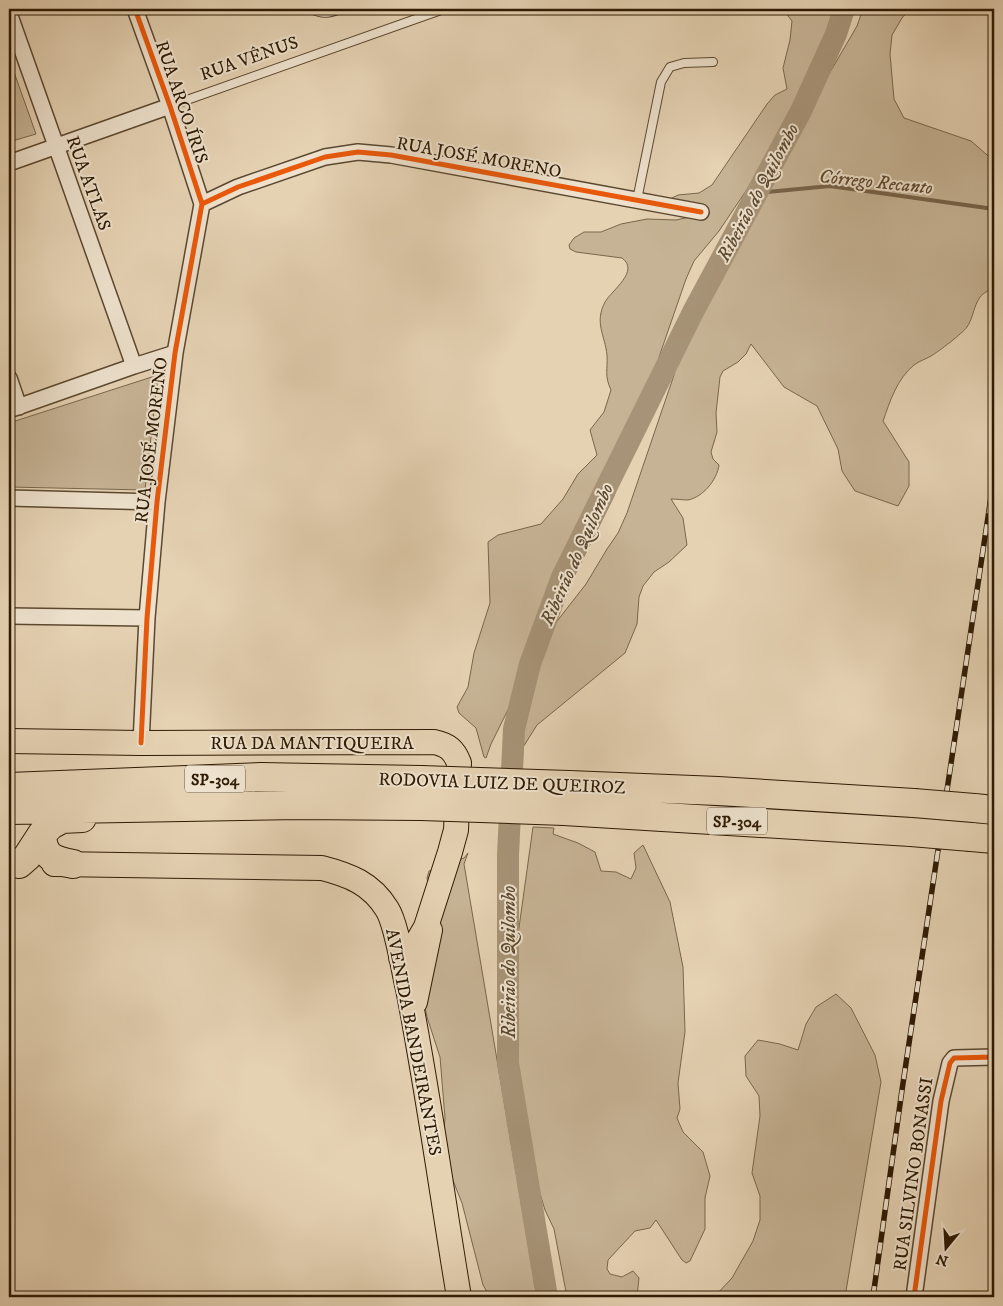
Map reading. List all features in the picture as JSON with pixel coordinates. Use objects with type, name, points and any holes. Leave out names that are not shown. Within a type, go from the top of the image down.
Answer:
[{"type":"highway","name":"RODOVIA LUIZ DE QUEIROZ","points":[[9,787],[260,778],[421,793],[564,811],[982,838]]},
{"type":"highway","name":"RODOVIA LUIZ DE QUEIROZ","points":[[9,810],[279,806],[421,793],[569,785],[718,791],[984,809]]},
{"type":"highway","points":[[14,864],[34,849],[42,834],[51,825],[62,819],[195,814],[279,806]]},
{"type":"highway","points":[[42,834],[42,845],[46,852],[60,861],[73,864]]},
{"type":"main road","name":"RUA DA MANTIQUEIRA","points":[[9,741],[141,743],[434,742],[446,745],[455,753],[459,763],[456,830],[426,927],[412,950],[400,953]]},
{"type":"main road","name":"AVENIDA BANDEIRANTES","points":[[14,864],[322,868],[349,875],[362,882],[376,894],[388,910],[400,953],[412,1014],[458,1297]]},
{"type":"main road","points":[[391,920],[411,921],[424,908],[431,906],[434,916],[412,1014]]},
{"type":"street","name":"RUA ARCO ÍRIS","points":[[135,9],[170,106],[202,204]]},
{"type":"street","name":"RUA ATLAS","points":[[9,14],[134,366]]},
{"type":"street","name":"RUA VÊNUS","points":[[9,163],[170,106]]},
{"type":"street","name":"RUA JOSÉ MORENO","points":[[141,743],[146,618],[156,502],[175,353],[202,204],[238,187],[325,157],[358,152],[391,155],[701,212]]},
{"type":"street","points":[[9,378],[14,408],[175,353]]},
{"type":"street","points":[[9,498],[156,502]]},
{"type":"street","points":[[9,616],[146,618]]},
{"type":"street","name":"RUA SILVINO BONASSI","points":[[914,1297],[941,1101],[950,1063],[954,1058],[994,1057]]},
{"type":"lane","points":[[312,9],[318,12],[330,13],[340,9]]},
{"type":"lane","name":"RUA VÊNUS","points":[[170,106],[444,9]]},
{"type":"lane","points":[[636,200],[661,82],[670,67],[684,63],[713,62]]},
{"type":"shaded area","points":[[783,9],[836,9],[815,71],[804,88],[768,163],[754,179],[719,231],[694,261],[659,357],[655,376],[614,496],[491,744],[486,758],[484,757],[476,728],[459,713],[457,707],[468,687],[474,653],[490,603],[488,542],[498,535],[541,524],[563,499],[578,474],[597,455],[590,430],[604,412],[611,390],[607,376],[607,355],[600,316],[608,297],[623,280],[628,269],[627,263],[622,258],[576,252],[570,249],[569,245],[574,238],[584,232],[601,232],[621,224],[647,219],[676,220],[694,216],[670,199],[678,195],[699,193],[712,185],[767,104],[775,95],[787,89],[783,68],[790,40],[792,21]]},
{"type":"shaded area","points":[[863,9],[910,9],[892,35],[890,54],[894,99],[904,118],[971,141],[994,161],[994,289],[987,291],[979,299],[965,330],[939,351],[916,364],[908,371],[895,391],[883,421],[909,462],[909,486],[898,506],[855,491],[842,471],[838,449],[817,406],[784,387],[751,344],[746,354],[738,362],[723,371],[720,377],[716,413],[717,432],[711,452],[713,459],[719,465],[718,471],[704,492],[694,498],[688,500],[671,499],[683,518],[687,545],[669,562],[654,572],[643,586],[639,597],[637,624],[625,653],[537,725],[520,752],[515,755],[515,735],[519,711],[547,634],[586,584],[618,533],[627,513],[674,375],[682,335],[689,314],[857,26]]},
{"type":"shaded area","points":[[9,58],[36,134],[9,142]]},
{"type":"shaded area","points":[[158,375],[145,490],[9,487],[9,423]]},
{"type":"shaded area","points":[[533,827],[554,828],[553,834],[578,843],[595,852],[601,871],[616,872],[631,879],[636,868],[634,853],[643,845],[670,902],[683,967],[685,1032],[678,1083],[680,1109],[677,1118],[683,1132],[703,1152],[710,1176],[705,1198],[705,1229],[690,1261],[686,1263],[682,1260],[656,1220],[650,1228],[635,1231],[608,1260],[607,1269],[610,1274],[622,1277],[633,1271],[639,1278],[637,1297],[567,1297],[554,1229],[545,1210],[518,1113],[501,1024],[501,1000],[506,974],[517,942]]},
{"type":"shaded area","points":[[468,853],[464,864],[537,1297],[490,1297],[483,1285],[462,1203],[442,1153],[445,1118],[440,1057],[427,1017],[420,983],[433,911],[427,878],[429,871],[464,858]]},
{"type":"shaded area","points":[[836,994],[851,1008],[875,1055],[881,1082],[845,1297],[714,1297],[732,1278],[753,1241],[760,1220],[760,1196],[752,1173],[760,1116],[759,1096],[746,1076],[745,1056],[758,1040],[798,1050],[806,1024],[816,1007]]},
{"type":"waterway","name":"Ribeirão do Quilombo","points":[[547,1297],[508,1063],[508,855],[514,729],[530,664],[562,577],[693,312],[801,111],[836,34],[844,9]]},
{"type":"waterway","name":"Córrego Recanto","points":[[756,193],[830,186],[994,209]]},
{"type":"railway","points":[[873,1297],[902,1090],[994,477]]},
{"type":"cycle path","points":[[135,9],[170,106],[202,204],[175,353],[157,502],[147,618],[141,743]]},
{"type":"cycle path","points":[[202,204],[238,187],[325,157],[358,152],[391,155],[701,212]]},
{"type":"cycle path","points":[[914,1297],[941,1101],[950,1063],[954,1058],[994,1057]]}]
